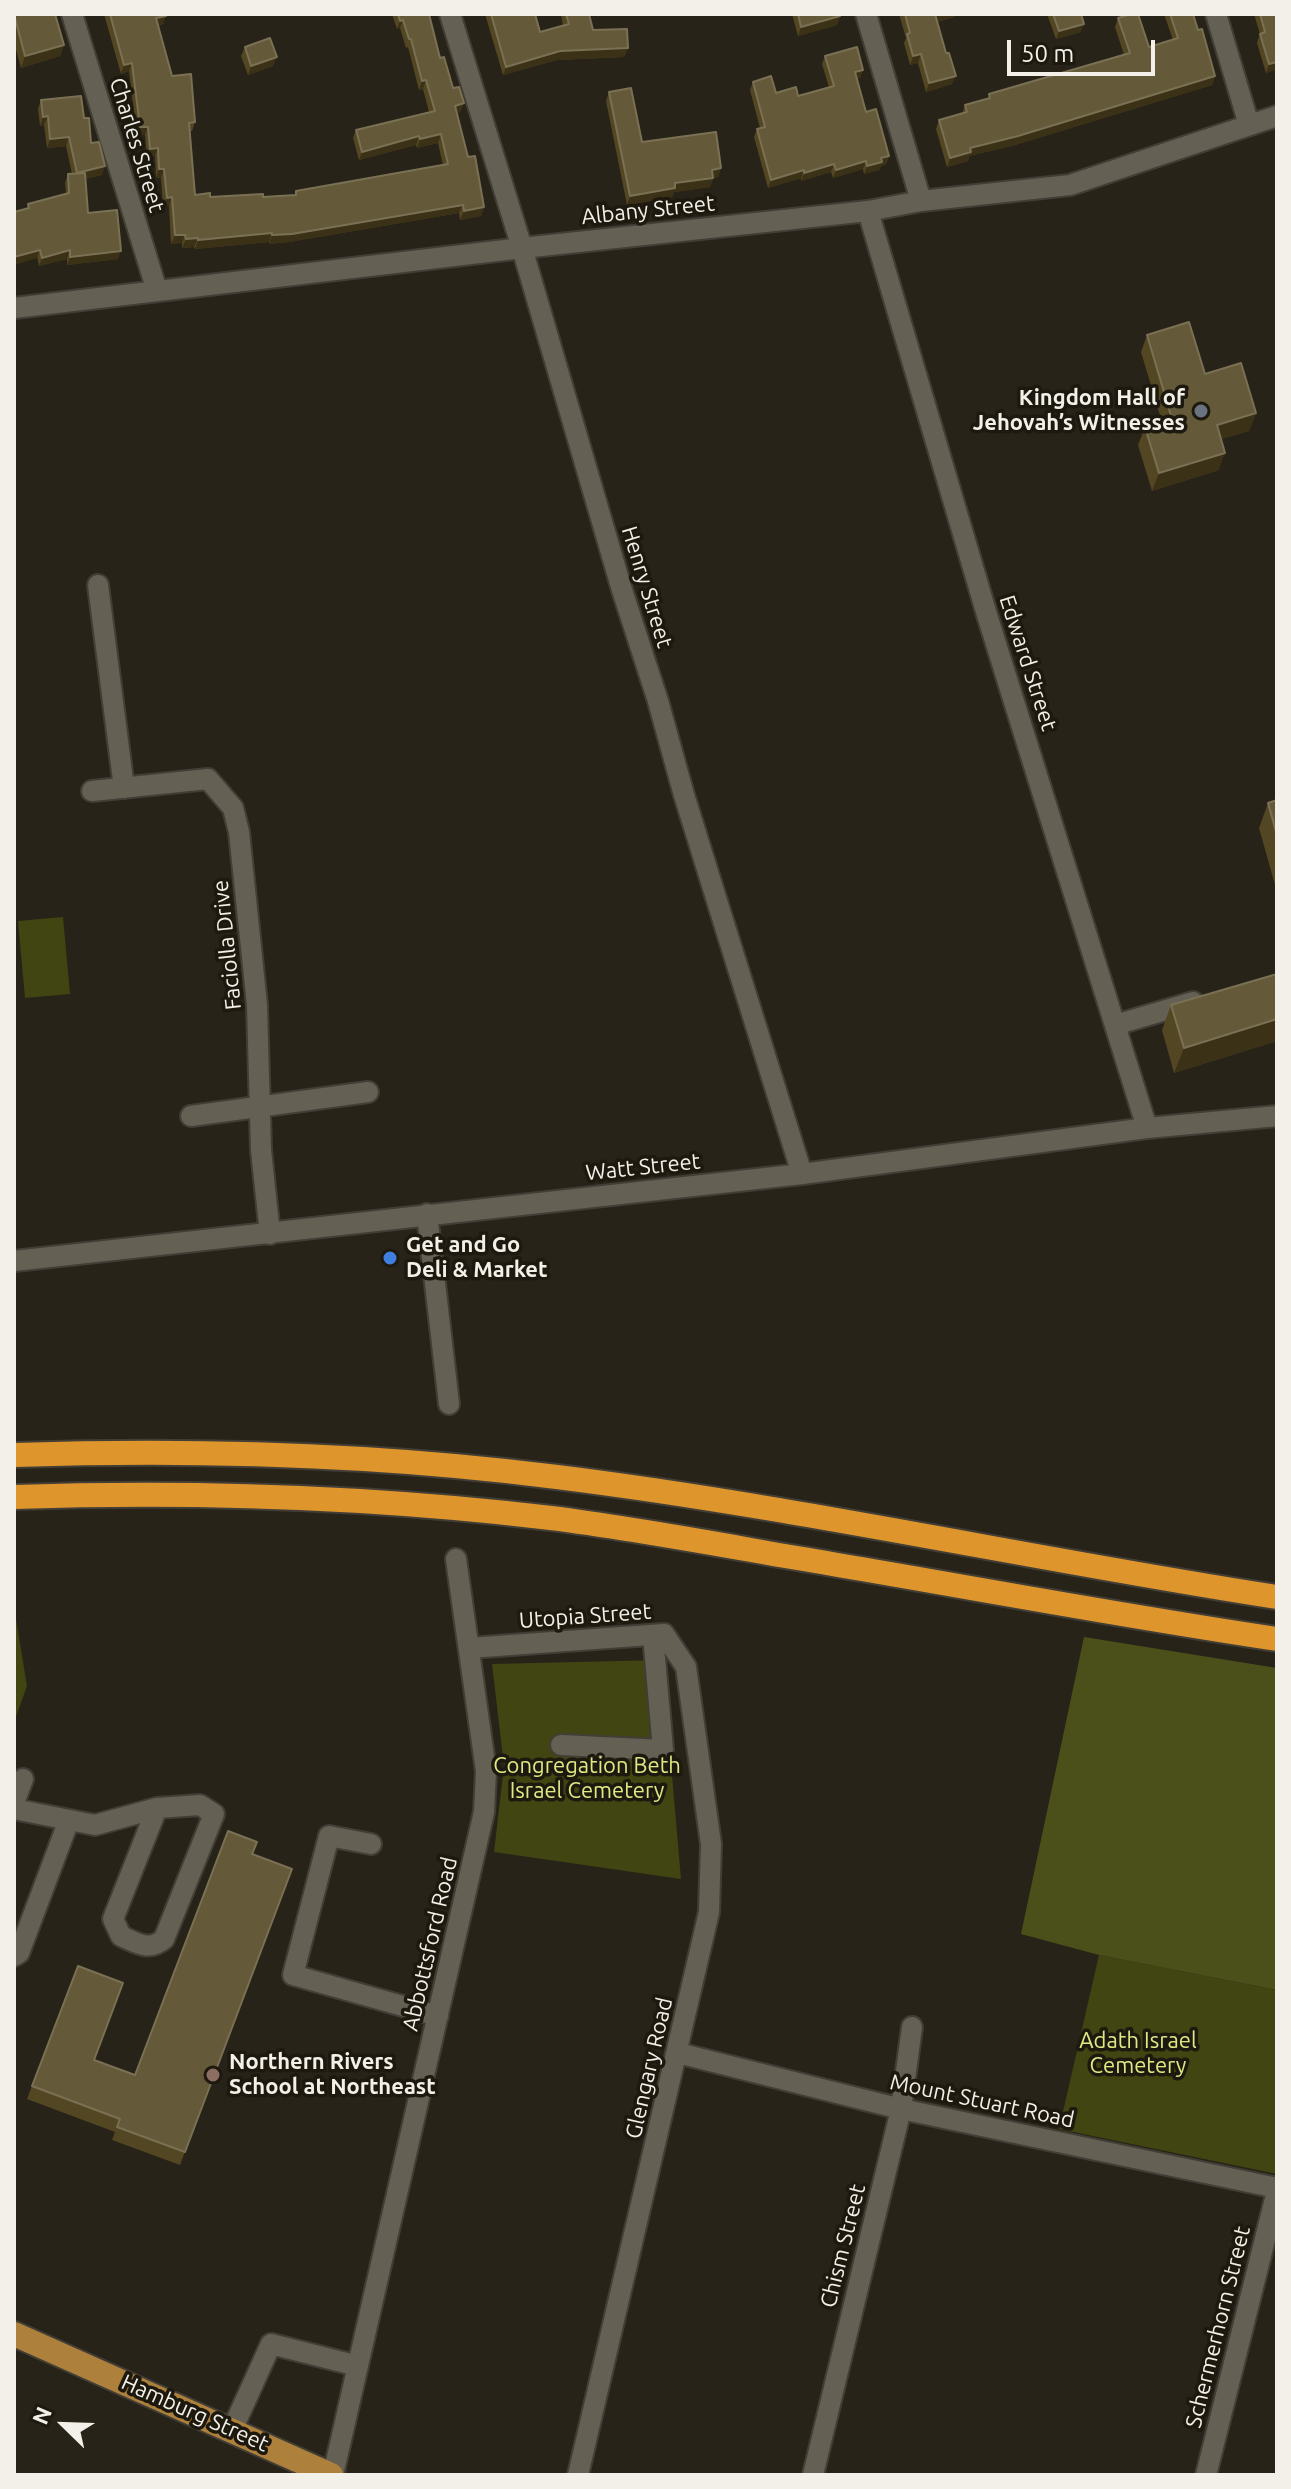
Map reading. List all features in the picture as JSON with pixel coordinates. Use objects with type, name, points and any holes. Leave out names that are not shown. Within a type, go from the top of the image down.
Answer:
[{"type":"highway","points":[[14,1455],[267,1454],[440,1465],[555,1477],[700,1498],[1277,1597]]},
{"type":"highway","points":[[14,1497],[265,1496],[551,1518],[1277,1639]]},
{"type":"main road","name":"Hamburg Street","points":[[14,2334],[232,2430],[288,2466],[332,2475]]},
{"type":"street","name":"Charles Street","points":[[72,14],[157,291]]},
{"type":"street","name":"Henry Street","points":[[450,14],[684,795],[802,1174]]},
{"type":"street","points":[[866,14],[921,201]]},
{"type":"street","points":[[1216,14],[1249,125]]},
{"type":"street","name":"Albany Street","points":[[14,308],[868,211],[921,201],[1070,185],[1277,116]]},
{"type":"street","name":"Edward Street","points":[[868,211],[987,615],[1147,1128]]},
{"type":"street","points":[[98,585],[124,788]]},
{"type":"street","name":"Faciolla Drive","points":[[92,791],[208,779],[233,808],[239,832],[257,1005],[261,1150],[270,1234]]},
{"type":"street","points":[[1115,1025],[1218,995]]},
{"type":"street","points":[[191,1116],[368,1092]]},
{"type":"street","name":"Watt Street","points":[[14,1261],[802,1174],[1147,1128],[1277,1116]]},
{"type":"street","points":[[427,1214],[449,1404]]},
{"type":"street","name":"Abbottsford Road","points":[[332,2475],[484,1812],[486,1771],[456,1559]]},
{"type":"street","name":"Utopia Street","points":[[469,1648],[664,1634],[686,1667]]},
{"type":"street","points":[[561,1745],[663,1750],[653,1635]]},
{"type":"street","name":"Glengary Road","points":[[578,2475],[709,1912],[711,1844],[686,1667]]},
{"type":"street","points":[[23,1779],[14,1806],[95,1825],[157,1808],[200,1805],[214,1814],[164,1939],[147,1947],[121,1936],[113,1919],[157,1808]]},
{"type":"street","points":[[14,1956],[19,1953],[69,1820]]},
{"type":"street","points":[[371,1844],[329,1836],[293,1975],[438,2016]]},
{"type":"street","name":"Chism Street","points":[[813,2475],[901,2109],[912,2027]]},
{"type":"street","name":"Mount Stuart Road","points":[[678,2053],[901,2109],[1277,2190]]},
{"type":"street","name":"Schermerhorn Street","points":[[1206,2475],[1277,2190]]},
{"type":"street","points":[[232,2430],[271,2344],[358,2366]]},
{"type":"green space","points":[[63,917],[70,994],[25,998],[18,921]]},
{"type":"green space","points":[[14,1607],[27,1686],[14,1722]]},
{"type":"green space","points":[[1084,1637],[1277,1668],[1277,1990],[1099,1955],[1021,1934]]},
{"type":"green space","name":"Congregation Beth Israel Cemetery","points":[[662,1660],[681,1879],[494,1852],[504,1766],[492,1664]]},
{"type":"green space","name":"Adath Israel Cemetery","points":[[1099,1955],[1277,1990],[1277,2174],[1059,2129]]},
{"type":"building","points":[[14,14],[55,14],[64,45],[25,56]]},
{"type":"building","points":[[110,14],[166,16],[156,18],[172,76],[191,74],[195,122],[189,123],[195,195],[263,194],[263,197],[296,195],[296,191],[448,164],[441,134],[420,139],[419,136],[362,152],[356,130],[435,111],[426,80],[422,81],[411,39],[398,14],[429,14],[440,58],[444,57],[453,88],[459,87],[464,103],[455,106],[468,157],[475,156],[484,207],[464,211],[463,205],[292,234],[198,240],[175,235],[172,197],[167,198],[164,169],[159,169],[158,148],[150,149],[148,127],[140,127],[132,63],[124,65]]},
{"type":"building","points":[[491,14],[535,14],[540,32],[569,24],[566,14],[589,14],[593,30],[627,29],[628,48],[560,51],[506,67]]},
{"type":"building","points":[[798,14],[839,14],[840,16],[801,27]]},
{"type":"building","points":[[905,14],[935,14],[956,76],[929,83],[921,54],[913,56]]},
{"type":"building","points":[[1053,14],[1081,14],[1084,24],[1059,31]]},
{"type":"building","points":[[1138,14],[1149,47],[1178,38],[1170,14],[1193,14],[1198,30],[1202,29],[1215,76],[970,148],[971,152],[950,158],[939,120],[967,112],[965,105],[990,98],[989,94],[1130,53],[1118,18]]},
{"type":"building","points":[[1260,14],[1277,14],[1277,62],[1269,64],[1260,34],[1265,32]]},
{"type":"building","points":[[270,38],[277,57],[251,66],[245,47]]},
{"type":"building","points":[[857,47],[863,70],[855,72],[866,112],[876,109],[889,156],[881,158],[882,162],[867,166],[866,161],[836,170],[834,164],[771,180],[757,129],[765,127],[753,82],[771,76],[776,93],[796,87],[798,96],[834,86],[825,56]]},
{"type":"building","points":[[631,88],[642,142],[716,132],[721,168],[712,170],[713,178],[675,183],[675,188],[630,196],[609,92]]},
{"type":"building","points":[[81,96],[84,118],[89,118],[91,143],[99,142],[105,166],[77,173],[69,137],[50,139],[48,116],[43,117],[41,100]]},
{"type":"building","points":[[85,173],[88,213],[117,210],[121,251],[70,257],[70,250],[42,258],[40,250],[14,257],[14,212],[29,208],[28,204],[69,193],[68,174]]},
{"type":"building","name":"Kingdom Hall of Jehovah’s Witnesses","points":[[1189,322],[1205,374],[1241,363],[1256,413],[1217,425],[1225,453],[1159,473],[1145,427],[1172,419],[1147,335]]},
{"type":"building","points":[[1277,800],[1277,835],[1268,803]]},
{"type":"building","points":[[1277,974],[1277,1019],[1184,1048],[1171,1005]]},
{"type":"building","points":[[228,1831],[257,1842],[252,1854],[292,1869],[185,2152],[117,2127],[120,2119],[32,2086],[78,1966],[123,1983],[94,2060],[135,2075]]},
{"type":"place","name":"Kingdom Hall of Jehovah’s Witnesses","points":[[1201,411]]},
{"type":"place","name":"Get and Go Deli & Market","points":[[390,1258]]},
{"type":"place","name":"Northern Rivers School at Northeast","points":[[213,2075]]}]
